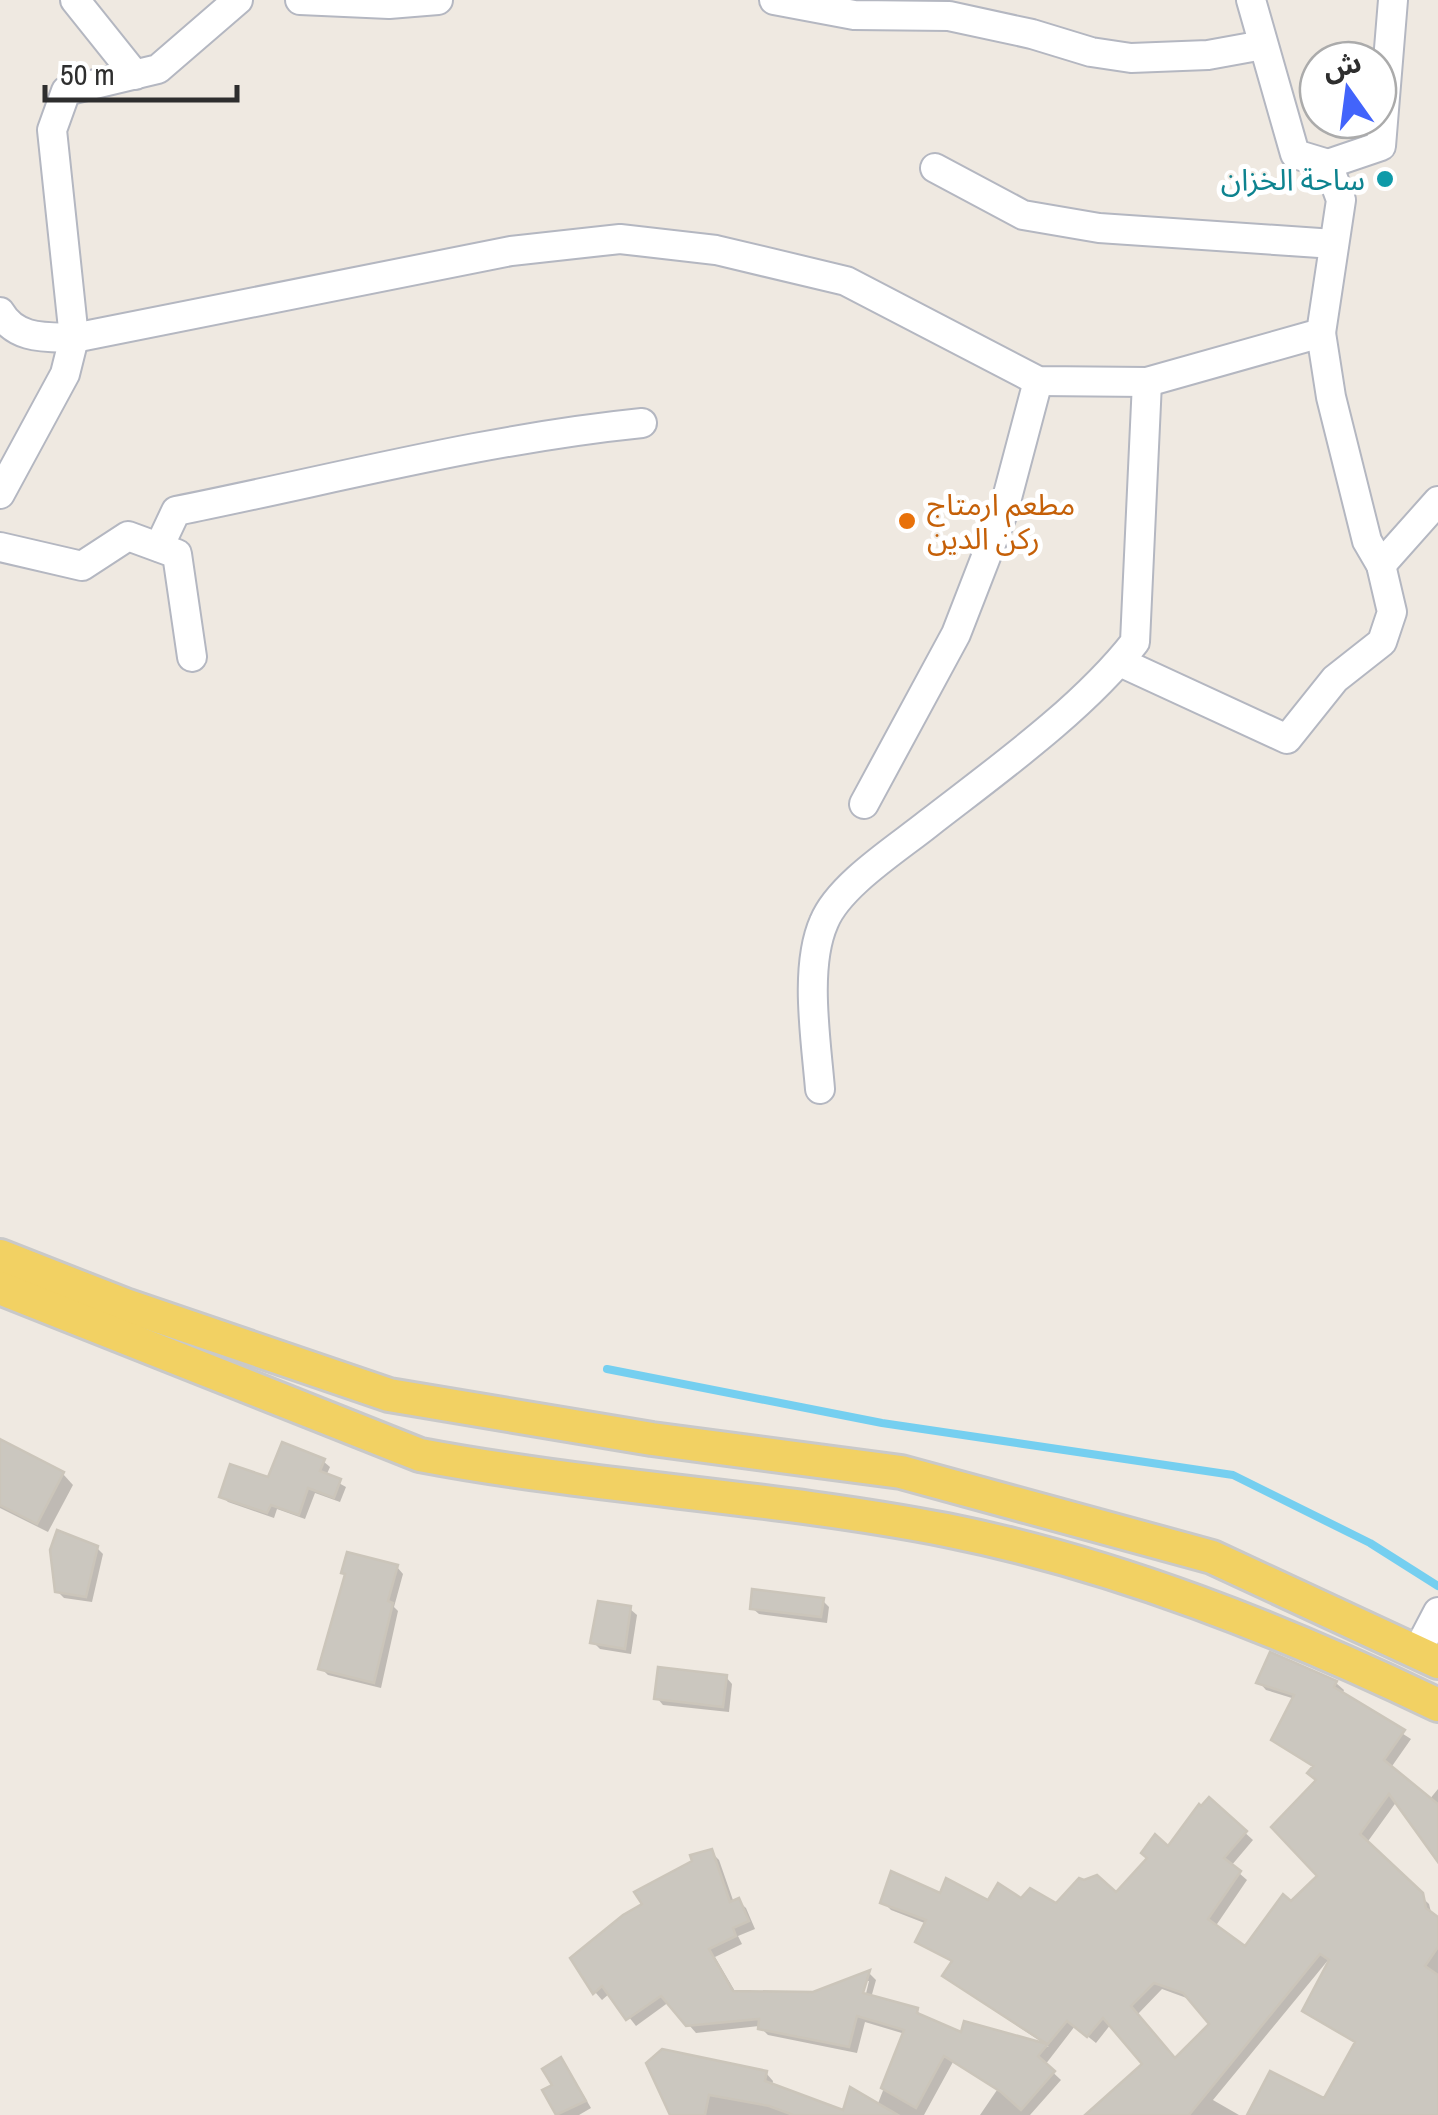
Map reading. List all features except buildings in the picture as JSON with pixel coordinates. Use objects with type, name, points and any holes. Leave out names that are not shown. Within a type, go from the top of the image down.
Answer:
[{"type":"main road","points":[[0,1256],[125,1304],[389,1395],[652,1439],[900,1472],[1212,1557],[1428,1657]]},
{"type":"main road","points":[[0,1288],[420,1455],[491,1468],[829,1511],[946,1530],[1055,1556],[1155,1586],[1438,1705]]},
{"type":"street","points":[[75,0],[136,75]]},
{"type":"street","points":[[0,494],[66,374],[74,338],[52,130],[66,91],[158,69],[238,0]]},
{"type":"street","points":[[300,0],[389,4],[438,0]]},
{"type":"street","points":[[774,0],[854,15],[951,8],[1091,52],[1130,58],[1208,55],[1263,45]]},
{"type":"street","points":[[1251,0],[1296,154],[1328,164],[1381,146],[1393,0]]},
{"type":"street","points":[[1120,662],[1287,739],[1335,679],[1382,642],[1392,612],[1382,565],[1367,541],[1320,332],[1341,200],[1328,164]]},
{"type":"street","points":[[935,168],[1023,215],[1099,228],[1334,244]]},
{"type":"street","points":[[5,325],[28,336],[74,338],[511,250],[620,238],[716,250],[846,281],[1038,381],[1147,382],[1320,332]]},
{"type":"street","points":[[864,804],[956,634],[1003,513],[1038,381]]},
{"type":"street","points":[[820,1089],[812,984],[824,921],[855,881],[1051,725],[1120,662],[1135,642],[1147,382]]},
{"type":"street","points":[[159,548],[176,511],[426,456],[586,428],[642,423]]},
{"type":"street","points":[[1382,565],[1438,501]]},
{"type":"street","points":[[0,547],[82,566],[128,536],[177,554],[192,657]]},
{"type":"street","points":[[1428,1657],[1438,1612]]},
{"type":"waterway","points":[[607,1369],[882,1423],[1233,1475],[1370,1543],[1438,1586]]},
{"type":"place","name":"ساحة الخزان","points":[[1385,179]]},
{"type":"place","name":"مطعم ارمتاج ركن الدين","points":[[907,521]]}]
